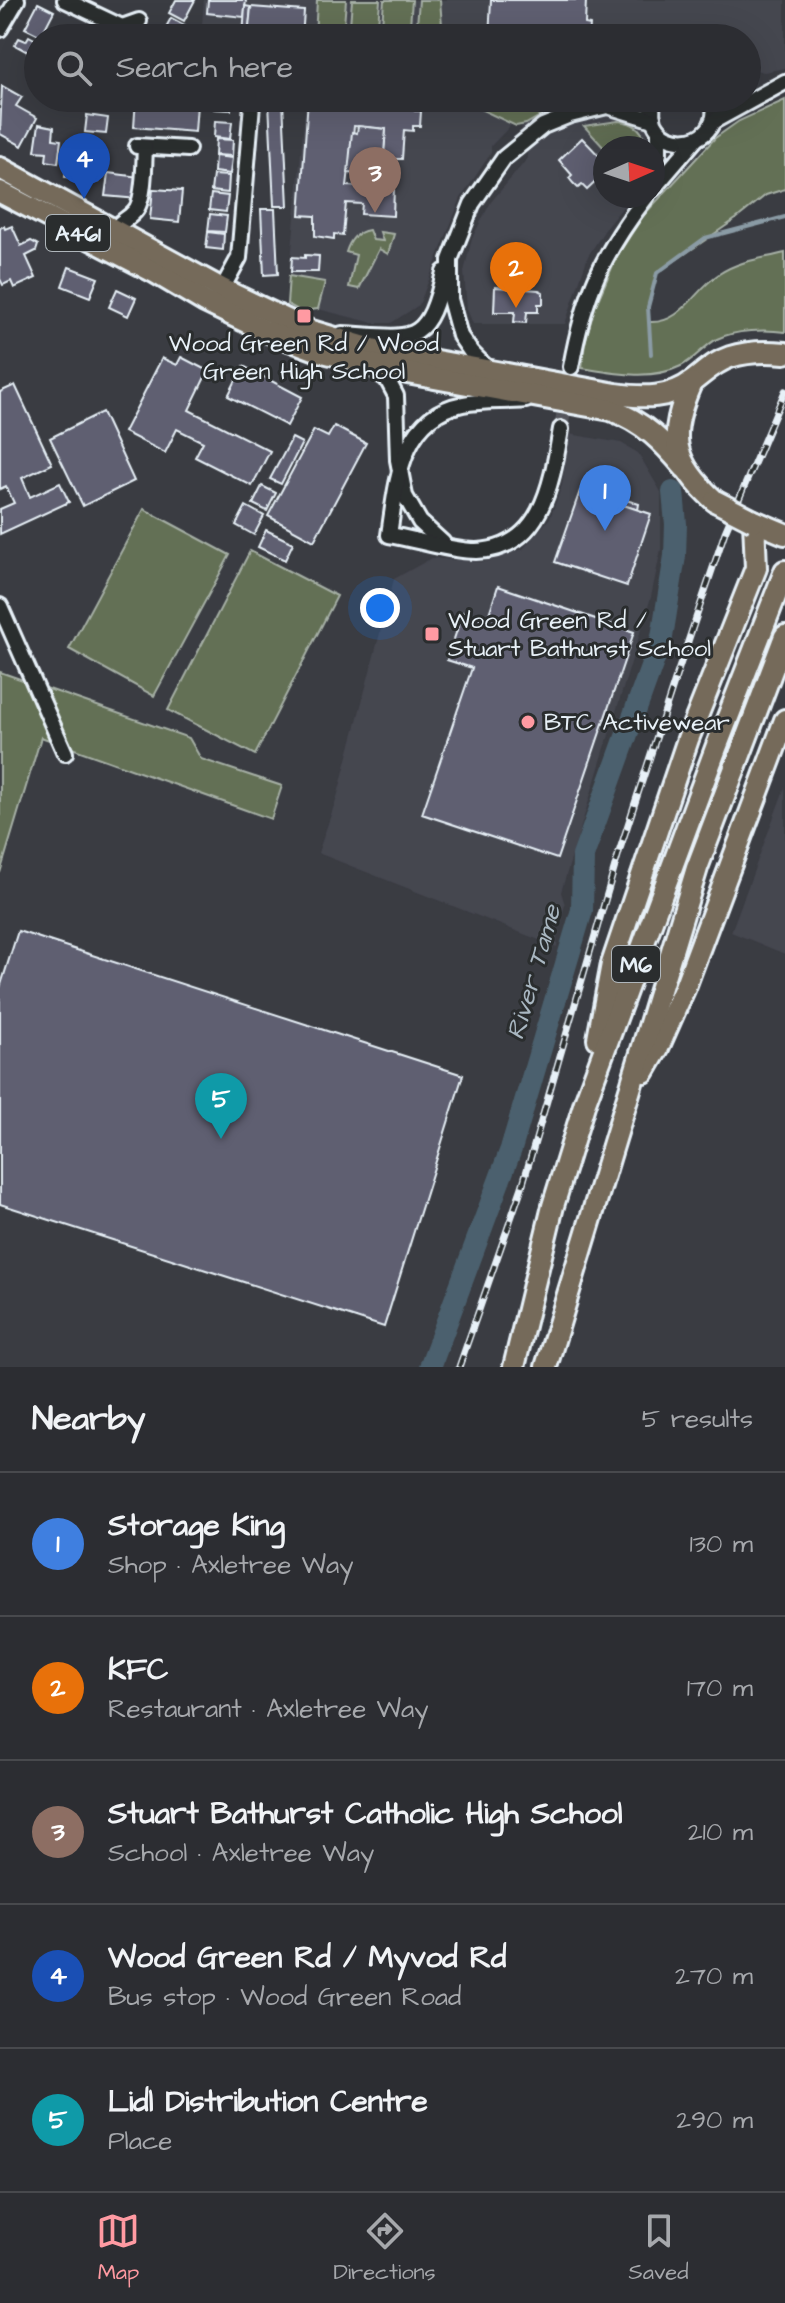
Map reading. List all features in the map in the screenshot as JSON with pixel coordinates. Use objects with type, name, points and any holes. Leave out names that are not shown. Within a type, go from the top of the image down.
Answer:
[{"type":"highway","name":"A461","points":[[0,168],[222,289],[317,333],[376,350],[632,396],[667,395],[691,383]]},
{"type":"highway","name":"A461","points":[[0,192],[248,323],[319,351],[366,365],[611,410],[627,416],[662,440],[685,468]]},
{"type":"highway","points":[[785,353],[759,351],[729,357],[710,367],[691,383],[675,426],[685,468],[695,483],[715,501],[785,534]]},
{"type":"highway","points":[[585,1102],[612,964],[688,739],[756,568],[754,521]]},
{"type":"highway","name":"M6","points":[[514,1367],[553,1206],[585,1102],[785,571]]},
{"type":"highway","name":"M6","points":[[546,1367],[697,868],[785,636]]},
{"type":"highway","points":[[627,1101],[658,1048],[685,987],[785,720]]},
{"type":"street","points":[[0,29],[17,0]]},
{"type":"street","points":[[65,0],[116,24]]},
{"type":"street","points":[[130,24],[139,21]]},
{"type":"street","points":[[761,95],[779,85]]},
{"type":"street","points":[[317,333],[396,337],[417,331],[433,315],[447,265],[472,204],[498,166],[518,145],[554,121],[591,112]]},
{"type":"street","points":[[624,112],[656,125],[676,141],[696,139]]},
{"type":"street","points":[[651,112],[657,136]]},
{"type":"street","points":[[712,122],[714,112]]},
{"type":"street","points":[[665,175],[712,122],[730,112]]},
{"type":"street","points":[[222,289],[239,258],[246,113]]},
{"type":"street","points":[[114,230],[123,219],[134,213],[140,203],[141,147],[188,149]]},
{"type":"street","points":[[571,367],[580,323],[594,280],[620,231],[638,208]]},
{"type":"street","points":[[447,265],[454,321],[465,344],[489,371]]},
{"type":"street","points":[[366,365],[387,379],[396,396],[399,470],[405,496],[420,522],[447,546]]},
{"type":"street","points":[[546,397],[466,403],[433,415],[414,434],[399,470],[389,535],[475,551],[493,549],[507,543],[526,530],[543,506],[561,429]]},
{"type":"street","points":[[0,606],[65,753]]},
{"type":"shaded area","points":[[204,0],[785,0],[785,68],[761,71],[761,24],[202,24]]},
{"type":"shaded area","points":[[305,112],[649,112],[648,136],[593,136],[593,208],[622,208],[588,256],[565,324],[473,324],[467,309],[464,272],[472,238],[491,202],[528,158],[521,126],[511,125],[491,146],[491,153],[461,198],[419,305],[391,323],[374,323],[314,308],[300,311],[287,304]]},
{"type":"shaded area","points":[[569,434],[621,443],[638,453],[661,492],[661,549],[651,597],[561,892],[565,905],[557,930],[557,947],[318,853],[338,794],[394,579],[432,558],[484,562],[523,549],[550,518],[562,485]]},
{"type":"shaded area","points":[[785,787],[785,954],[731,932]]},
{"type":"green space","points":[[317,0],[346,0],[344,24],[316,24]]},
{"type":"green space","points":[[352,0],[380,0],[378,24],[350,24]]},
{"type":"green space","points":[[384,0],[412,0],[410,24],[382,24]]},
{"type":"green space","points":[[419,0],[440,0],[442,24],[417,24]]},
{"type":"green space","points":[[785,100],[785,189],[766,195],[657,273],[648,307],[649,322],[670,318],[679,312],[710,281],[727,269],[785,253],[785,332],[750,331],[724,336],[669,371],[645,375],[582,368],[585,342],[595,307],[617,256],[643,216],[650,208],[665,208],[665,192],[715,138],[739,121]]},
{"type":"green space","points":[[487,112],[547,112],[526,124],[516,126]]},
{"type":"green space","points":[[618,121],[638,128],[643,136],[593,136],[584,126]]},
{"type":"green space","points":[[369,230],[373,240],[383,241],[380,232],[394,234],[388,254],[379,249],[359,289],[349,287],[356,255],[346,252],[354,237]]},
{"type":"green space","points":[[289,276],[325,282],[318,309],[300,311],[287,304]]},
{"type":"green space","points":[[144,509],[230,555],[154,696],[69,649]]},
{"type":"green space","points":[[250,551],[337,596],[255,755],[168,710]]},
{"type":"green space","points":[[0,672],[189,738],[201,759],[282,786],[271,819],[41,737],[0,873]]},
{"type":"building","points":[[176,0],[195,0],[184,21],[169,13]]},
{"type":"building","points":[[208,0],[246,0],[244,17],[207,13]]},
{"type":"building","points":[[491,0],[586,0],[585,24],[490,24]]},
{"type":"building","points":[[38,3],[54,11],[47,24],[27,24]]},
{"type":"building","points":[[245,6],[251,7],[249,24],[244,24]]},
{"type":"building","points":[[251,7],[304,11],[303,24],[249,24]]},
{"type":"building","points":[[171,18],[182,24],[168,24]]},
{"type":"building","points":[[19,38],[24,40],[24,50],[15,45]]},
{"type":"building","points":[[2,86],[22,97],[16,106],[37,118],[22,146],[0,134]]},
{"type":"building","points":[[135,112],[196,112],[195,132],[134,127]]},
{"type":"building","points":[[269,112],[284,112],[288,206],[274,206]]},
{"type":"building","points":[[307,112],[421,112],[420,126],[413,126],[413,131],[404,130],[402,159],[395,159],[393,216],[361,214],[362,204],[346,203],[343,235],[334,234],[334,239],[315,236],[315,216],[300,215]],"holes":[[[354,126],[386,129],[382,176],[364,174],[363,187],[347,186]]]},
{"type":"building","points":[[87,115],[108,118],[106,134],[85,132]]},
{"type":"building","points":[[215,121],[232,122],[230,139],[214,137]]},
{"type":"building","points":[[39,124],[54,127],[53,139],[61,140],[58,163],[46,161],[47,152],[35,151]]},
{"type":"building","points":[[358,126],[386,129],[382,176],[348,173],[352,132],[357,133]]},
{"type":"building","points":[[582,138],[593,149],[593,184],[587,190],[582,185],[578,188],[559,160]]},
{"type":"building","points":[[216,139],[233,140],[232,156],[215,155]]},
{"type":"building","points":[[69,151],[83,154],[79,179],[65,177]]},
{"type":"building","points":[[215,156],[232,158],[230,174],[214,172]]},
{"type":"building","points":[[82,161],[101,164],[98,182],[79,179]]},
{"type":"building","points":[[108,173],[140,177],[138,199],[105,196]]},
{"type":"building","points":[[213,175],[229,176],[228,193],[211,191]]},
{"type":"building","points":[[153,189],[182,191],[179,222],[150,219]]},
{"type":"building","points":[[211,194],[228,196],[226,212],[209,210]]},
{"type":"building","points":[[261,209],[275,209],[278,274],[264,275]]},
{"type":"building","points":[[210,214],[227,216],[225,232],[208,231]]},
{"type":"building","points":[[4,226],[5,229],[12,226],[21,246],[31,241],[38,245],[36,251],[26,256],[36,278],[14,288],[11,281],[3,285],[0,279],[0,228]]},
{"type":"building","points":[[208,232],[224,234],[223,250],[206,248]]},
{"type":"building","points":[[305,255],[319,256],[318,272],[291,272],[292,257],[305,258]]},
{"type":"building","points":[[69,267],[98,278],[90,297],[62,286]]},
{"type":"building","points":[[495,287],[539,290],[543,292],[543,304],[538,304],[538,312],[527,312],[526,323],[514,322],[515,312],[494,312]]},
{"type":"building","points":[[117,289],[136,298],[128,316],[109,307]]},
{"type":"building","points":[[181,357],[208,371],[189,410],[270,451],[252,486],[195,457],[203,442],[177,429],[165,453],[124,432],[162,358],[177,365]]},
{"type":"building","points":[[243,366],[302,397],[287,426],[228,396]]},
{"type":"building","points":[[15,385],[52,464],[22,478],[30,497],[60,483],[69,502],[0,534],[0,509],[14,503],[6,486],[0,489],[0,392]]},
{"type":"building","points":[[102,412],[134,481],[83,506],[50,438]]},
{"type":"building","points":[[334,426],[366,443],[314,541],[268,516],[314,430],[328,437]]},
{"type":"building","points":[[292,438],[302,443],[281,484],[270,479]]},
{"type":"building","points":[[262,486],[276,493],[267,511],[253,504]]},
{"type":"building","points":[[591,489],[639,504],[638,510],[589,494]]},
{"type":"building","points":[[580,491],[651,514],[627,586],[555,562]]},
{"type":"building","points":[[246,506],[264,516],[254,535],[236,525]]},
{"type":"building","points":[[266,530],[293,543],[285,560],[258,547]]},
{"type":"building","name":"BTC Activewear","points":[[498,586],[634,632],[557,859],[422,814],[472,668],[447,660],[463,612],[487,620]]},
{"type":"building","points":[[18,931],[463,1075],[384,1327],[0,1204],[0,988]]},
{"type":"waterway","points":[[651,354],[648,307],[657,273],[705,238],[785,217]]},
{"type":"waterway","name":"River Tame","points":[[430,1367],[511,1149],[582,910],[583,856],[662,637],[675,556],[673,492]]},
{"type":"tunnel","points":[[561,429],[571,367]]},
{"type":"railway","points":[[459,1367],[522,1187],[620,849],[676,677],[725,532],[785,391]]},
{"type":"place","name":"Wood Green Rd / Myvod Rd","points":[[84,199]]},
{"type":"place","name":"Stuart Bathurst Catholic High School","points":[[375,213]]},
{"type":"place","name":"KFC","points":[[516,308]]},
{"type":"place","name":"Wood Green Rd / Wood Green High School","points":[[304,316]]},
{"type":"place","name":"Storage King","points":[[605,531]]},
{"type":"place","name":"Wood Green Rd / Stuart Bathurst School","points":[[432,634]]},
{"type":"place","name":"BTC Activewear","points":[[528,722]]},
{"type":"place","name":"Lidl Distribution Centre","points":[[221,1139]]}]
